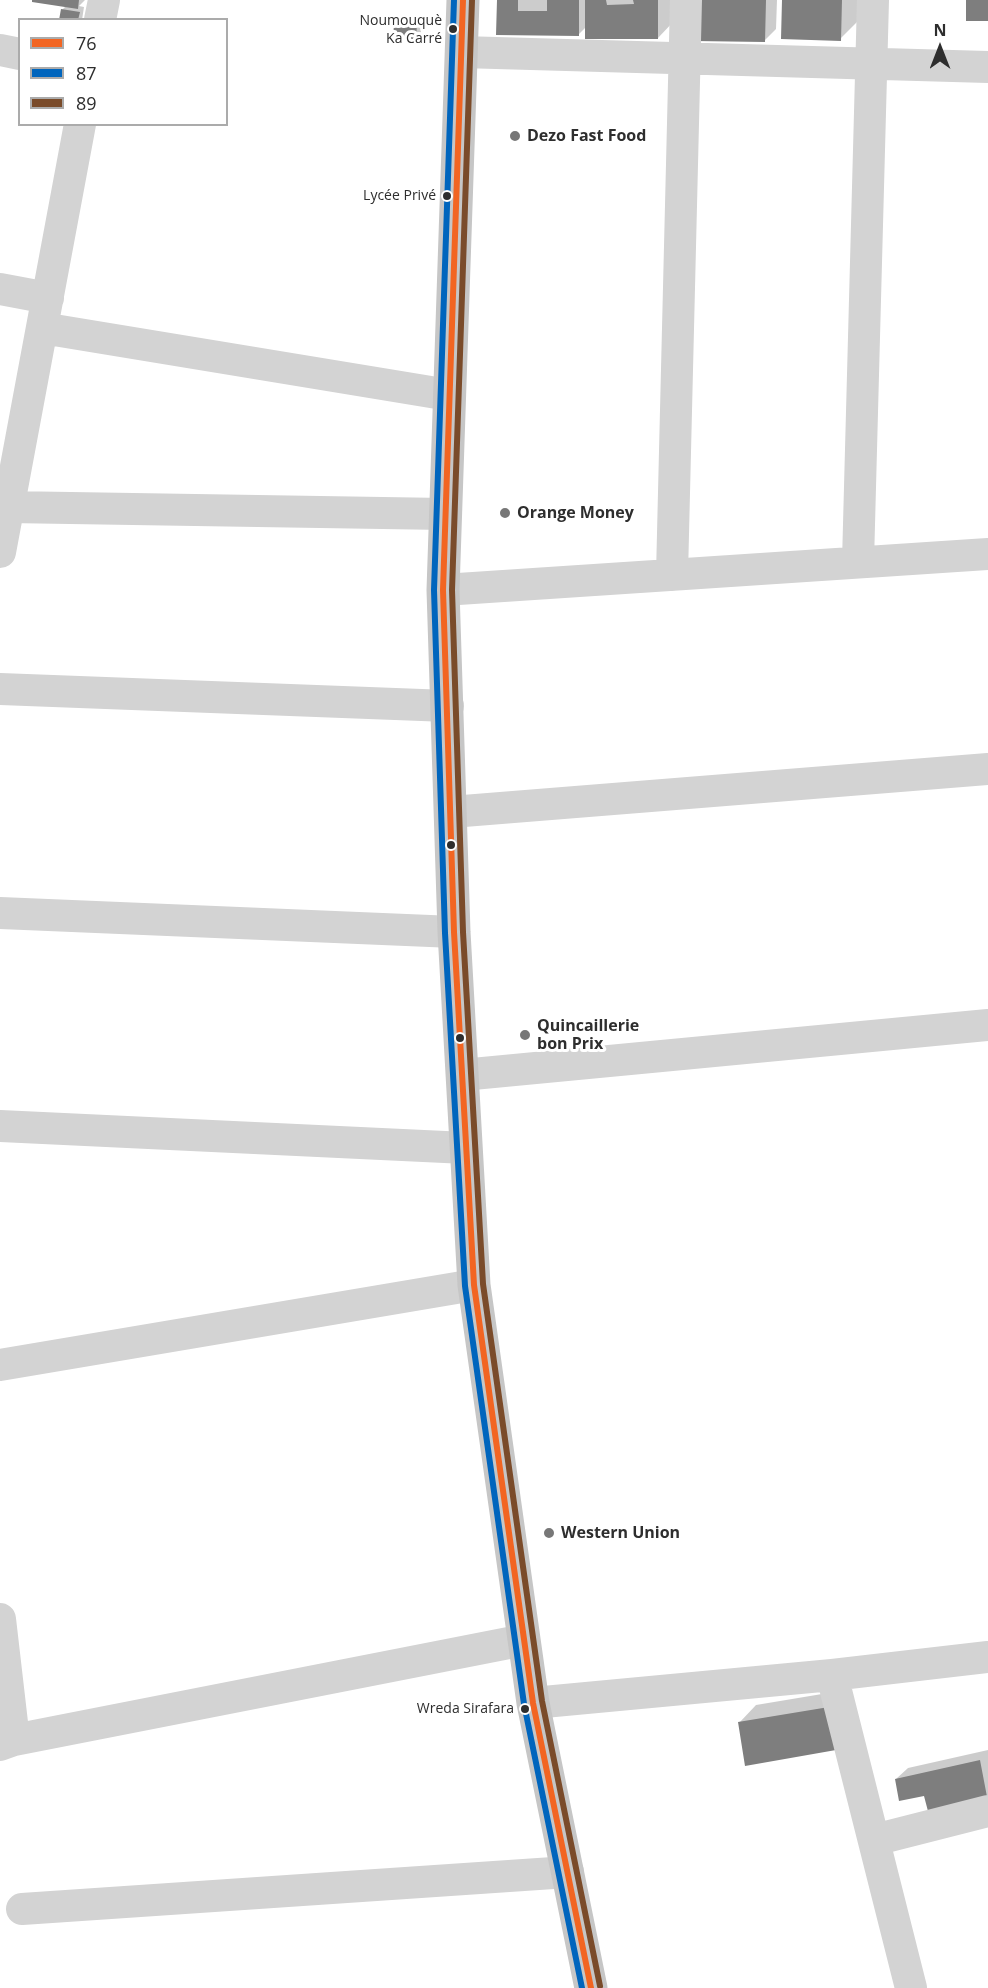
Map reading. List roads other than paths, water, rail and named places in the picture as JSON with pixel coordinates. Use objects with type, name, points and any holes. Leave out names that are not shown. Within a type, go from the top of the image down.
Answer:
[{"type":"main road","points":[[463,0],[443,590],[454,932],[474,1285],[533,1702],[591,1988]]},
{"type":"street","points":[[100,18],[104,0]]},
{"type":"street","points":[[672,575],[686,0]]},
{"type":"street","points":[[858,562],[873,0]]},
{"type":"street","points":[[0,50],[18,54]]},
{"type":"street","points":[[461,52],[988,67]]},
{"type":"street","points":[[0,548],[80,126]]},
{"type":"street","points":[[0,289],[45,313],[449,395]]},
{"type":"street","points":[[8,507],[445,514]]},
{"type":"street","points":[[443,590],[988,554]]},
{"type":"street","points":[[0,689],[448,706]]},
{"type":"street","points":[[451,812],[988,769]]},
{"type":"street","points":[[0,913],[454,932]]},
{"type":"street","points":[[462,1075],[988,1024]]},
{"type":"street","points":[[0,1126],[466,1148]]},
{"type":"street","points":[[0,1365],[474,1285]]},
{"type":"street","points":[[0,1619],[7,1742],[524,1640]]},
{"type":"street","points":[[533,1702],[832,1675],[988,1657]]},
{"type":"street","points":[[832,1675],[911,1988]]},
{"type":"street","points":[[874,1840],[988,1811]]},
{"type":"street","points":[[22,1909],[568,1872]]},
{"type":"place","name":"Noumouquè Ka Carré","points":[[453,29]]},
{"type":"place","name":"Dezo Fast Food","points":[[515,136]]},
{"type":"place","name":"Lycée Privé","points":[[447,196]]},
{"type":"place","name":"Orange Money","points":[[505,513]]},
{"type":"place","name":"Quincaillerie bon Prix","points":[[525,1035]]},
{"type":"place","name":"Western Union","points":[[549,1533]]},
{"type":"place","name":"Wreda Sirafara","points":[[525,1709]]}]
